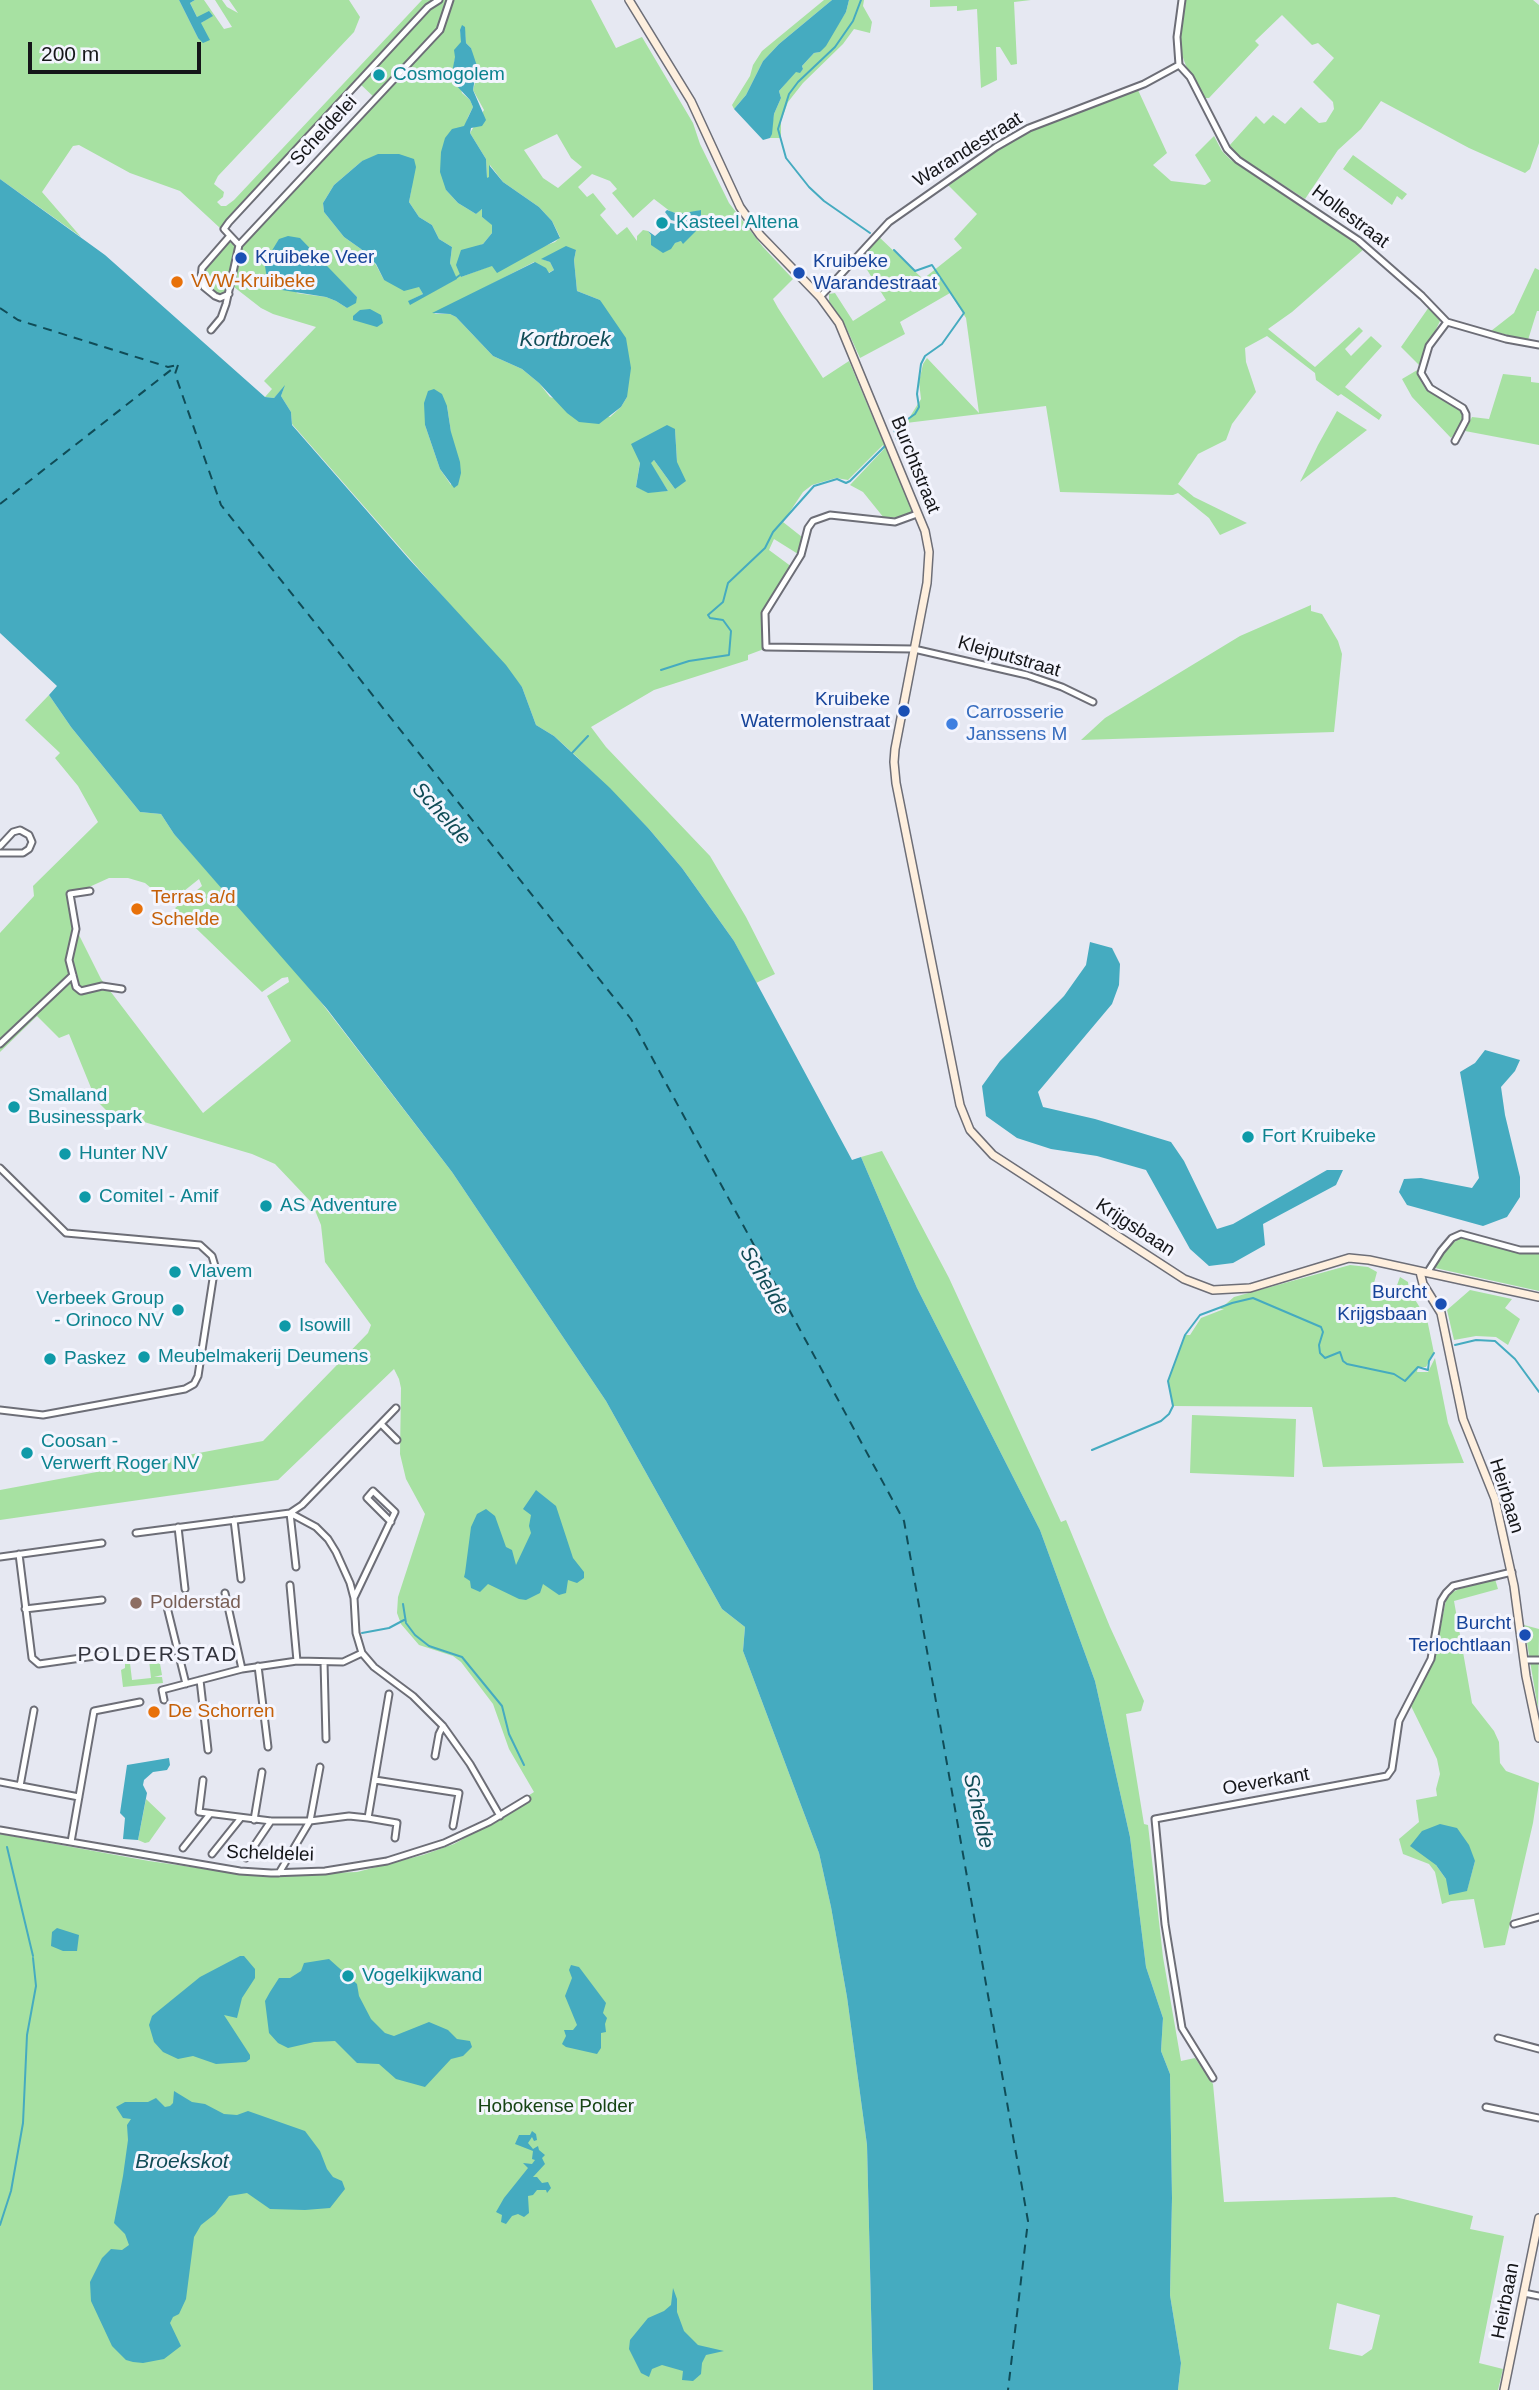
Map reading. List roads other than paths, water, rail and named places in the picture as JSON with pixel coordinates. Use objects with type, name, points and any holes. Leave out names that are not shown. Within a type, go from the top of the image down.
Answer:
[{"type":"main road","name":"Burchtstraat","points":[[629,0],[691,101],[740,207],[780,258],[820,297],[839,323],[925,531],[929,552],[927,583],[894,762],[940,1006]]},
{"type":"main road","name":"Krijgsbaan","points":[[940,1006],[964,1118],[984,1147],[1184,1279],[1213,1290],[1233,1290],[1349,1258],[1539,1297]]},
{"type":"main road","name":"Heirbaan","points":[[1424,1273],[1423,1284],[1441,1313],[1462,1419],[1491,1489],[1512,1572],[1524,1660],[1539,1738]]},
{"type":"main road","name":"Heirbaan","points":[[1504,2390],[1539,2218]]},
{"type":"street","name":"Scheldelei","points":[[229,237],[224,229],[428,7],[439,0]]},
{"type":"street","name":"Scheldelei","points":[[239,245],[440,30],[450,0]]},
{"type":"street","points":[[1179,65],[1177,37],[1182,0]]},
{"type":"street","name":"Warandestraat","points":[[820,297],[890,222],[996,147],[1029,128],[1144,84],[1179,65]]},
{"type":"street","name":"Hollestraat","points":[[1179,65],[1190,77],[1223,141],[1233,154],[1358,240],[1422,296],[1447,322]]},
{"type":"street","points":[[211,330],[221,318],[229,294],[239,245],[229,237],[202,268],[201,278],[204,287],[215,296],[220,298],[229,294]]},
{"type":"street","points":[[1455,441],[1466,421],[1463,408],[1430,388],[1421,373],[1429,346],[1447,322],[1539,345]]},
{"type":"street","name":"Kleiputstraat","points":[[917,514],[895,522],[830,515],[813,522],[808,528],[801,555],[769,605],[764,622],[766,647],[914,649],[1027,675],[1062,687],[1093,702]]},
{"type":"street","points":[[0,846],[13,832],[20,830],[29,835],[32,842],[29,849],[23,853],[0,853]]},
{"type":"street","points":[[90,891],[70,894],[76,929],[69,960],[76,987],[81,991],[102,986],[122,989]]},
{"type":"street","points":[[0,1044],[73,975]]},
{"type":"street","points":[[0,1168],[66,1233],[200,1245],[212,1256],[215,1266],[198,1376],[194,1384],[185,1389],[43,1415],[0,1410]]},
{"type":"street","points":[[1424,1273],[1452,1238],[1461,1234],[1520,1250],[1539,1250]]},
{"type":"street","points":[[136,1533],[290,1513],[302,1505],[397,1408]]},
{"type":"street","points":[[381,1424],[397,1440]]},
{"type":"street","points":[[354,1598],[363,1577],[391,1522],[395,1513],[373,1491],[367,1498],[391,1522]]},
{"type":"street","points":[[290,1513],[296,1567]]},
{"type":"street","points":[[290,1513],[311,1523],[322,1532],[340,1559],[354,1598],[356,1633],[362,1653],[374,1667],[413,1696],[443,1727],[470,1764],[500,1816]]},
{"type":"street","points":[[234,1520],[241,1578]]},
{"type":"street","points":[[178,1527],[186,1589]]},
{"type":"street","points":[[0,1558],[102,1543]]},
{"type":"street","points":[[19,1554],[32,1658],[39,1664],[109,1654]]},
{"type":"street","name":"Oeverkant","points":[[1213,2078],[1182,2028],[1165,1924],[1155,1819],[1387,1776],[1392,1769],[1399,1721],[1431,1659],[1441,1601],[1453,1586],[1512,1572]]},
{"type":"street","points":[[347,1576],[363,1577]]},
{"type":"street","points":[[289,1585],[297,1661]]},
{"type":"street","points":[[225,1593],[242,1668]]},
{"type":"street","points":[[25,1609],[102,1600]]},
{"type":"street","points":[[167,1608],[186,1684]]},
{"type":"street","points":[[164,1700],[162,1690],[242,1668],[297,1661],[346,1661],[362,1653]]},
{"type":"street","points":[[1524,1660],[1539,1660]]},
{"type":"street","points":[[324,1662],[327,1739]]},
{"type":"street","points":[[258,1666],[268,1748]]},
{"type":"street","points":[[200,1680],[208,1750]]},
{"type":"street","points":[[368,1818],[389,1694]]},
{"type":"street","points":[[71,1842],[94,1711],[141,1702]]},
{"type":"street","points":[[20,1786],[34,1710]]},
{"type":"street","points":[[435,1756],[443,1727]]},
{"type":"street","points":[[279,1873],[310,1821],[320,1767]]},
{"type":"street","points":[[254,1820],[262,1772]]},
{"type":"street","points":[[203,1780],[199,1812],[271,1821],[310,1821],[349,1816],[368,1818],[397,1823],[395,1838]]},
{"type":"street","points":[[375,1780],[458,1793],[453,1826]]},
{"type":"street","points":[[0,1782],[79,1797]]},
{"type":"street","name":"Scheldelei","points":[[0,1830],[223,1869],[279,1873],[341,1870],[387,1861],[444,1843],[527,1800]]},
{"type":"street","points":[[183,1848],[210,1814]]},
{"type":"street","points":[[212,1854],[240,1818]]},
{"type":"street","points":[[246,1858],[271,1821]]},
{"type":"street","points":[[1514,1924],[1539,1917]]},
{"type":"street","points":[[1498,2038],[1539,2049]]},
{"type":"street","points":[[1486,2107],[1539,2118]]},
{"type":"street","points":[[1524,2293],[1539,2296]]},
{"type":"water","points":[[179,0],[195,0],[190,3],[197,17],[209,11],[213,16],[201,23],[210,40],[203,43],[198,38]]},
{"type":"water","points":[[832,0],[849,0],[846,12],[826,46],[820,52],[814,53],[802,66],[800,73],[796,72],[779,91],[781,98],[774,114],[772,134],[770,138],[763,140],[734,109],[746,95],[763,61],[779,44]]},
{"type":"water","points":[[462,25],[465,27],[466,43],[471,48],[477,66],[473,90],[486,120],[482,126],[471,128],[470,133],[486,159],[487,178],[489,165],[503,182],[539,207],[552,221],[560,238],[497,273],[492,266],[461,277],[456,265],[461,250],[483,244],[492,233],[492,225],[482,217],[482,209],[476,214],[458,203],[446,190],[440,172],[445,138],[452,129],[464,126],[473,107],[454,83],[452,73],[454,50],[461,42]]},
{"type":"water","points":[[378,154],[399,154],[414,159],[416,167],[409,202],[419,217],[432,225],[439,239],[452,247],[450,263],[457,279],[410,305],[408,301],[423,294],[419,287],[404,291],[384,280],[376,264],[344,237],[324,212],[323,203],[334,185],[362,161]]},
{"type":"water","name":"Schelde","points":[[0,179],[105,255],[265,397],[274,398],[285,385],[281,396],[291,412],[292,425],[506,665],[522,687],[536,725],[554,736],[610,788],[682,868],[734,941],[852,1160],[861,1157],[917,1288],[1040,1530],[1095,1681],[1130,1837],[1146,1967],[1163,2018],[1161,2051],[1170,2074],[1170,2295],[1181,2363],[1178,2390],[873,2390],[867,2145],[847,1997],[819,1853],[743,1651],[745,1627],[722,1609],[606,1401],[452,1172],[327,1009],[174,834],[161,814],[140,812],[71,727],[49,695],[57,686],[0,633]]},
{"type":"water","points":[[667,210],[678,214],[701,210],[701,226],[683,244],[681,241],[675,243],[663,253],[651,245],[648,231],[655,236],[670,223],[675,224],[665,212]]},
{"type":"water","points":[[288,236],[300,238],[357,297],[356,303],[347,308],[326,297],[282,290],[267,279],[265,266],[268,257],[279,239]]},
{"type":"water","name":"Kortbroek","points":[[566,246],[576,250],[574,260],[577,291],[600,300],[626,338],[631,368],[627,397],[621,407],[599,424],[579,422],[522,369],[493,356],[456,317],[432,313],[535,262],[549,273],[554,270],[550,262],[541,259]]},
{"type":"water","points":[[370,309],[381,315],[383,323],[377,327],[353,320],[353,316],[360,310]]},
{"type":"water","points":[[434,389],[442,394],[447,406],[460,462],[461,473],[458,485],[454,488],[440,469],[425,425],[424,403],[428,391]]},
{"type":"water","points":[[667,425],[675,429],[677,462],[686,481],[675,489],[654,460],[651,463],[668,491],[648,493],[636,487],[640,463],[631,444]]},
{"type":"water","points":[[1090,942],[1112,948],[1120,964],[1119,985],[1112,1004],[1038,1092],[1043,1107],[1095,1119],[1171,1142],[1184,1161],[1217,1229],[1233,1224],[1327,1170],[1343,1170],[1336,1185],[1263,1224],[1265,1245],[1233,1263],[1209,1266],[1190,1249],[1146,1170],[1097,1156],[1051,1149],[1017,1138],[986,1116],[982,1086],[1000,1061],[1064,996],[1086,965]]},
{"type":"water","points":[[1485,1050],[1520,1060],[1515,1071],[1501,1087],[1520,1177],[1520,1197],[1507,1217],[1483,1226],[1407,1205],[1399,1192],[1404,1179],[1421,1178],[1472,1188],[1479,1178],[1460,1072],[1475,1063]]},
{"type":"water","points":[[536,1490],[556,1506],[573,1558],[584,1572],[584,1578],[577,1583],[568,1580],[566,1593],[559,1595],[543,1584],[540,1593],[526,1600],[488,1584],[480,1592],[471,1588],[470,1581],[464,1577],[471,1527],[477,1514],[486,1509],[495,1516],[506,1547],[512,1550],[516,1565],[531,1533],[531,1515],[523,1509]]},
{"type":"water","points":[[169,1758],[170,1765],[167,1770],[153,1772],[144,1780],[147,1793],[138,1840],[123,1839],[125,1818],[120,1813],[127,1765]]},
{"type":"water","points":[[1440,1824],[1457,1828],[1469,1845],[1475,1861],[1467,1891],[1449,1895],[1446,1879],[1436,1865],[1410,1846],[1422,1831]]},
{"type":"water","points":[[57,1928],[79,1935],[77,1951],[63,1951],[51,1946],[52,1932]]},
{"type":"water","points":[[244,1956],[255,1969],[255,1978],[242,1998],[237,2018],[224,2015],[250,2059],[246,2062],[216,2064],[193,2056],[178,2059],[163,2052],[154,2042],[149,2025],[152,2016],[200,1977]]},
{"type":"water","points":[[329,1959],[357,1984],[359,1996],[371,2019],[385,2033],[394,2036],[429,2022],[448,2030],[457,2039],[470,2041],[472,2047],[463,2056],[451,2059],[425,2087],[396,2079],[379,2064],[357,2063],[335,2041],[314,2042],[288,2048],[278,2043],[269,2033],[265,2001],[270,1992],[279,1978],[290,1978],[301,1971],[304,1963]]},
{"type":"water","points":[[571,1965],[579,1967],[606,2003],[603,2013],[607,2018],[606,2032],[601,2033],[601,2048],[597,2054],[562,2044],[566,2036],[564,2030],[573,2030],[577,2025],[565,1996],[572,1978],[569,1970]]},
{"type":"water","name":"Broekskot","points":[[174,2091],[192,2102],[205,2104],[224,2114],[237,2115],[248,2111],[305,2131],[320,2151],[327,2169],[333,2177],[342,2181],[345,2189],[330,2208],[305,2210],[270,2209],[247,2193],[229,2196],[215,2214],[201,2225],[194,2237],[186,2299],[179,2314],[173,2317],[170,2323],[181,2346],[164,2359],[133,2362],[126,2360],[112,2346],[91,2301],[90,2282],[102,2258],[111,2249],[122,2250],[129,2245],[125,2234],[114,2223],[128,2140],[127,2125],[131,2119],[123,2118],[116,2107],[125,2102],[148,2102],[156,2098],[165,2107],[170,2106],[173,2103]]},
{"type":"water","points":[[532,2131],[537,2140],[534,2141],[532,2137],[528,2143],[533,2149],[538,2146],[545,2155],[542,2158],[545,2164],[533,2177],[537,2177],[542,2183],[548,2182],[551,2188],[547,2193],[546,2190],[537,2190],[528,2196],[529,2213],[524,2217],[518,2214],[512,2216],[506,2224],[501,2222],[502,2215],[496,2212],[528,2168],[523,2163],[532,2164],[535,2160],[532,2159],[533,2151],[515,2144],[519,2135],[530,2135]]},
{"type":"water","points":[[673,2288],[684,2331],[698,2345],[724,2351],[706,2355],[701,2374],[693,2381],[682,2380],[683,2371],[662,2365],[652,2369],[649,2377],[641,2373],[629,2349],[630,2340],[648,2318],[671,2305]]},
{"type":"waterway","points":[[861,0],[853,21],[835,47],[789,94],[778,129],[786,158],[809,187],[824,201],[870,233]]},
{"type":"waterway","points":[[894,250],[915,271],[932,265],[964,313],[942,344],[925,356],[921,364],[917,394],[919,407],[915,414],[894,429],[897,440]]},
{"type":"waterway","points":[[456,278],[460,275]]},
{"type":"waterway","points":[[661,670],[689,661],[729,655],[731,631],[723,620],[710,618],[708,615],[723,602],[728,583],[765,548],[773,532],[814,486],[837,479],[846,483],[850,481],[885,446]]},
{"type":"waterway","points":[[572,753],[588,736]]},
{"type":"waterway","points":[[1092,1450],[1161,1421],[1169,1414],[1173,1406],[1168,1381],[1185,1335],[1200,1315],[1232,1303],[1253,1298],[1321,1327],[1323,1332],[1319,1345],[1320,1353],[1325,1358],[1340,1352],[1347,1364],[1394,1374],[1405,1381],[1418,1367],[1428,1370],[1434,1353]]},
{"type":"waterway","points":[[1455,1345],[1476,1340],[1495,1341],[1515,1359],[1539,1392]]},
{"type":"waterway","points":[[403,1604],[406,1623],[415,1635],[429,1646],[462,1657],[502,1706],[509,1734],[524,1765]]},
{"type":"waterway","points":[[362,1633],[389,1628],[404,1620]]},
{"type":"waterway","points":[[7,1847],[33,1956]]},
{"type":"waterway","points":[[0,2225],[11,2191],[23,2123],[27,2035],[36,1986],[33,1958]]},
{"type":"place","name":"Cosmogolem","points":[[379,75]]},
{"type":"place","name":"Kasteel Altena","points":[[662,223]]},
{"type":"place","name":"Kruibeke Veer","points":[[241,258]]},
{"type":"place","name":"Kruibeke Warandestraat","points":[[799,273]]},
{"type":"place","name":"VVW-Kruibeke","points":[[177,282]]},
{"type":"place","name":"Kruibeke Watermolenstraat","points":[[904,711]]},
{"type":"place","name":"Carrosserie Janssens M","points":[[952,724]]},
{"type":"place","name":"Terras a/d Schelde","points":[[137,909]]},
{"type":"place","name":"Smalland Businesspark","points":[[14,1107]]},
{"type":"place","name":"Fort Kruibeke","points":[[1248,1137]]},
{"type":"place","name":"Hunter NV","points":[[65,1154]]},
{"type":"place","name":"Comitel - Amif","points":[[85,1197]]},
{"type":"place","name":"AS Adventure","points":[[266,1206]]},
{"type":"place","name":"Vlavem","points":[[175,1272]]},
{"type":"place","name":"Burcht Krijgsbaan","points":[[1441,1304]]},
{"type":"place","name":"Verbeek Group - Orinoco NV","points":[[178,1310]]},
{"type":"place","name":"Isowill","points":[[285,1326]]},
{"type":"place","name":"Meubelmakerij Deumens","points":[[144,1357]]},
{"type":"place","name":"Paskez","points":[[50,1359]]},
{"type":"place","name":"Coosan - Verwerft Roger NV","points":[[27,1453]]},
{"type":"place","name":"Polderstad","points":[[136,1603]]},
{"type":"place","name":"Burcht Terlochtlaan","points":[[1525,1635]]},
{"type":"place","name":"De Schorren","points":[[154,1712]]},
{"type":"place","name":"Vogelkijkwand","points":[[348,1976]]},
{"type":"district","name":"POLDERSTAD","points":[[158,1655]]},
{"type":"park label","name":"Hobokense Polder","points":[[556,2107]]}]
